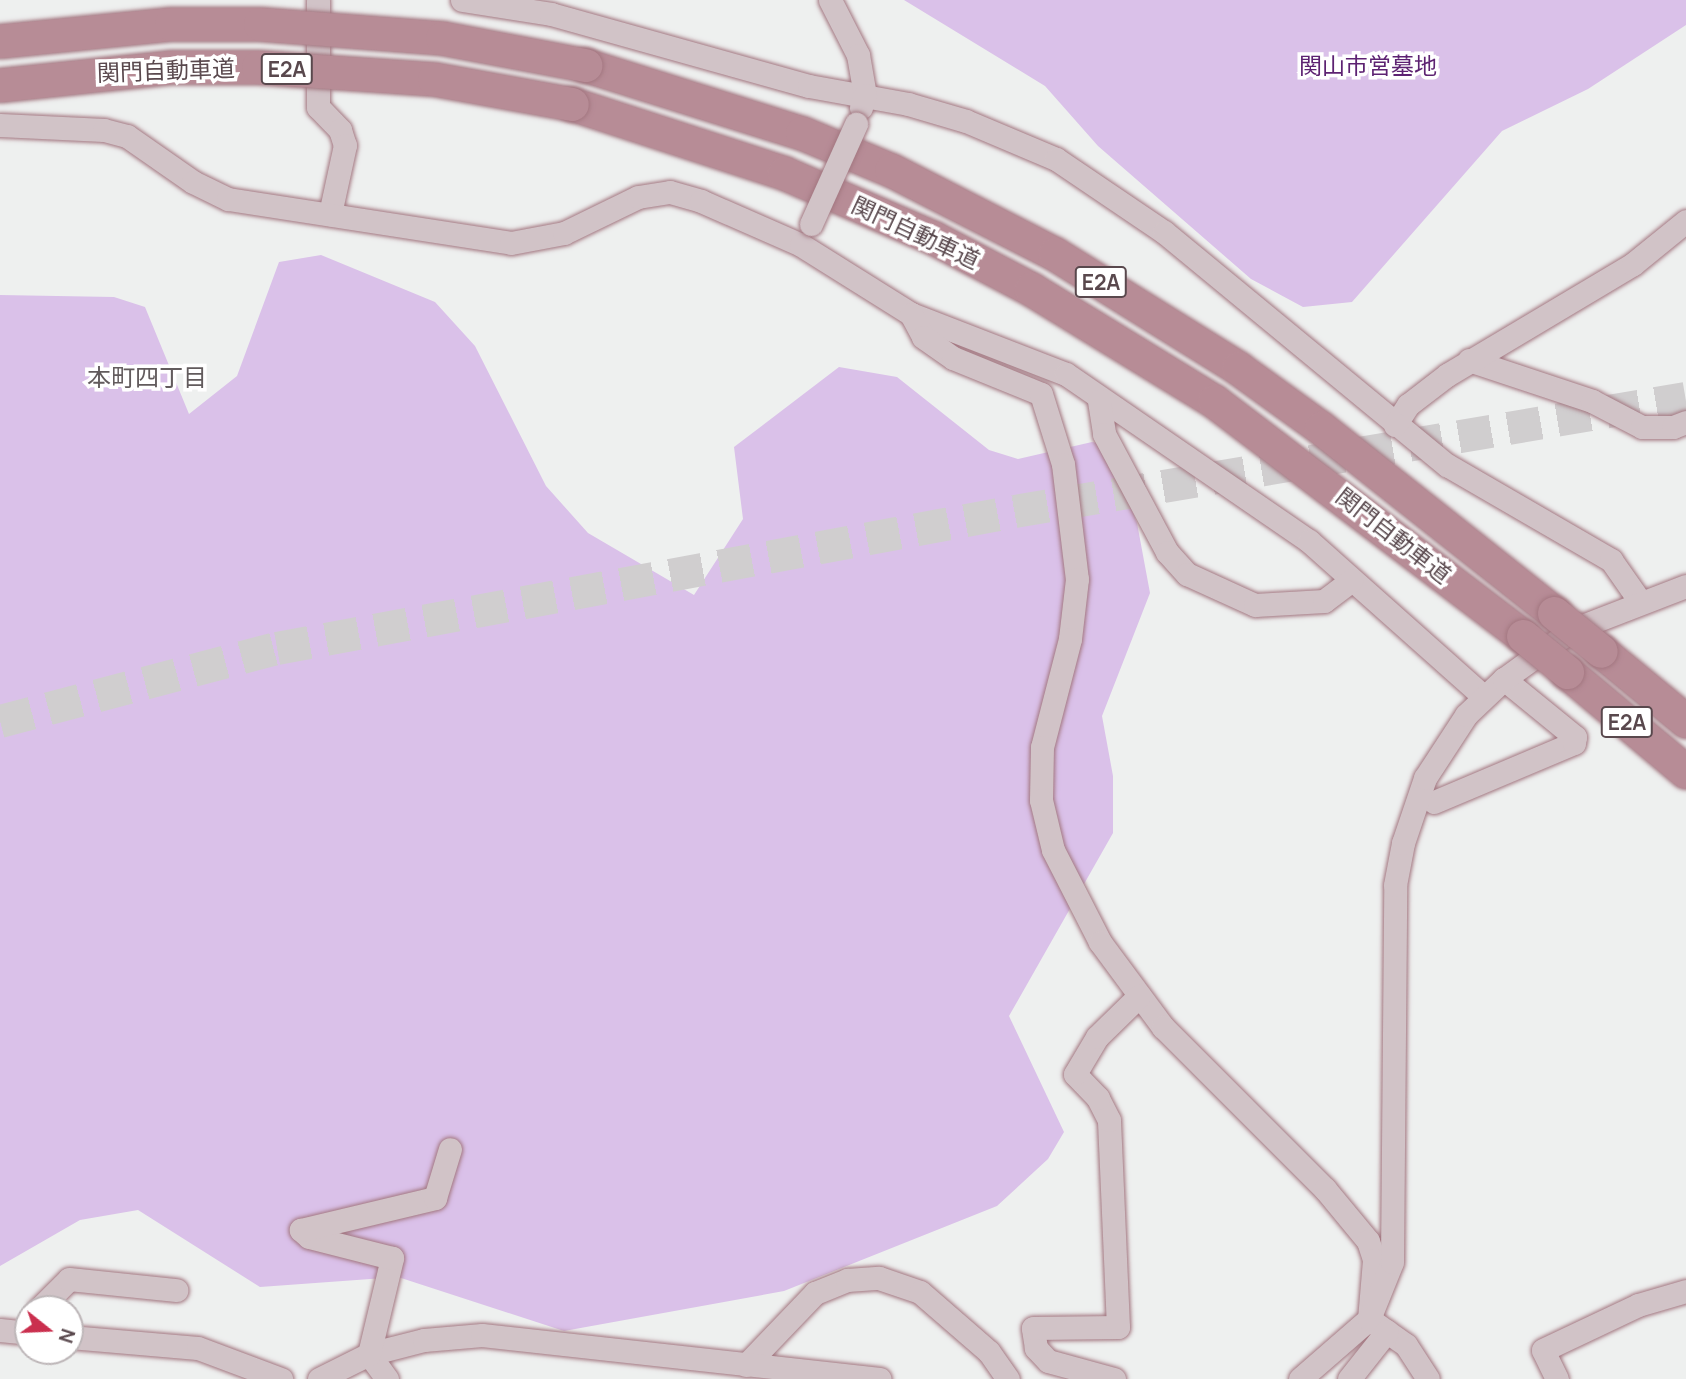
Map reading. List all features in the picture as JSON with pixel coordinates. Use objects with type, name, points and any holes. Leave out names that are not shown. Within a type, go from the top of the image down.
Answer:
[{"type":"highway","name":"関門自動車道","points":[[0,41],[171,24],[260,24],[442,38],[585,65],[802,133],[902,176],[1055,254],[1311,420],[1686,721]]},
{"type":"highway","name":"関門自動車道","points":[[0,85],[173,67],[258,67],[434,79],[572,104],[784,173],[934,238],[1031,289],[1214,401],[1523,636],[1686,772]]},
{"type":"street","points":[[318,0],[318,107],[340,130],[345,145],[330,214]]},
{"type":"street","points":[[462,0],[553,7],[809,86],[865,95],[1002,134],[1106,188],[1447,465],[1611,560],[1639,600]]},
{"type":"street","points":[[806,234],[856,124],[865,95],[850,30],[830,0]]},
{"type":"street","points":[[0,125],[104,130],[128,136],[193,182],[228,199],[464,237],[538,241],[638,197],[670,192],[806,234],[911,314],[1051,367],[1099,401],[1248,495],[1483,696]]},
{"type":"street","points":[[1395,425],[1408,405],[1469,360],[1613,277],[1686,221]]},
{"type":"street","points":[[911,314],[923,337],[953,358],[1041,394],[1070,498],[1077,579],[1070,639],[1042,747],[1041,800],[1068,884],[1139,996],[1352,1218],[1374,1260],[1378,1325],[1430,1377]]},
{"type":"street","points":[[1469,360],[1592,401],[1642,427],[1673,428],[1686,422]]},
{"type":"street","points":[[1099,401],[1104,434],[1167,552],[1187,574],[1255,605],[1324,601],[1351,581]]},
{"type":"street","points":[[1349,1379],[1378,1325],[1395,1235],[1393,938],[1397,865],[1425,778],[1483,696],[1504,679],[1572,630],[1639,600],[1686,586]]},
{"type":"street","points":[[1434,802],[1574,743],[1575,737],[1504,679]]},
{"type":"street","points":[[1114,1379],[1048,1361],[1036,1348],[1032,1328],[1118,1327],[1109,1120],[1098,1098],[1075,1074],[1097,1037],[1139,996]]},
{"type":"street","points":[[387,1379],[369,1354],[391,1258],[309,1237],[301,1230],[435,1198],[450,1149]]},
{"type":"street","points":[[731,1369],[815,1293],[847,1280],[879,1278],[920,1292],[989,1352],[1009,1379]]},
{"type":"street","points":[[53,1295],[69,1279],[176,1290]]},
{"type":"street","points":[[1557,1379],[1543,1350],[1638,1305],[1686,1291]]},
{"type":"street","points":[[1300,1379],[1378,1325]]},
{"type":"street","points":[[319,1379],[369,1354],[424,1340],[482,1335],[731,1369],[880,1379]]},
{"type":"street","points":[[84,1338],[198,1348],[281,1379]]},
{"type":"green space","name":"関山市営墓地","points":[[904,0],[1686,0],[1686,25],[1588,89],[1502,131],[1352,302],[1303,307],[1251,279],[1098,146],[1045,86]]},
{"type":"green space","points":[[321,255],[435,302],[475,346],[546,486],[588,533],[694,595],[743,519],[734,447],[839,367],[897,377],[989,450],[1018,459],[1092,442],[1108,445],[1137,523],[1150,593],[1102,716],[1113,776],[1113,833],[1009,1016],[1064,1132],[1048,1159],[997,1206],[784,1291],[564,1331],[398,1277],[260,1287],[138,1210],[80,1220],[0,1266],[0,295],[114,297],[145,307],[189,414],[237,376],[279,262]]},
{"type":"tunnel","points":[[0,721],[277,648],[1015,511],[1686,398]]},
{"type":"district","name":"本町四丁目","points":[[147,377]]}]
